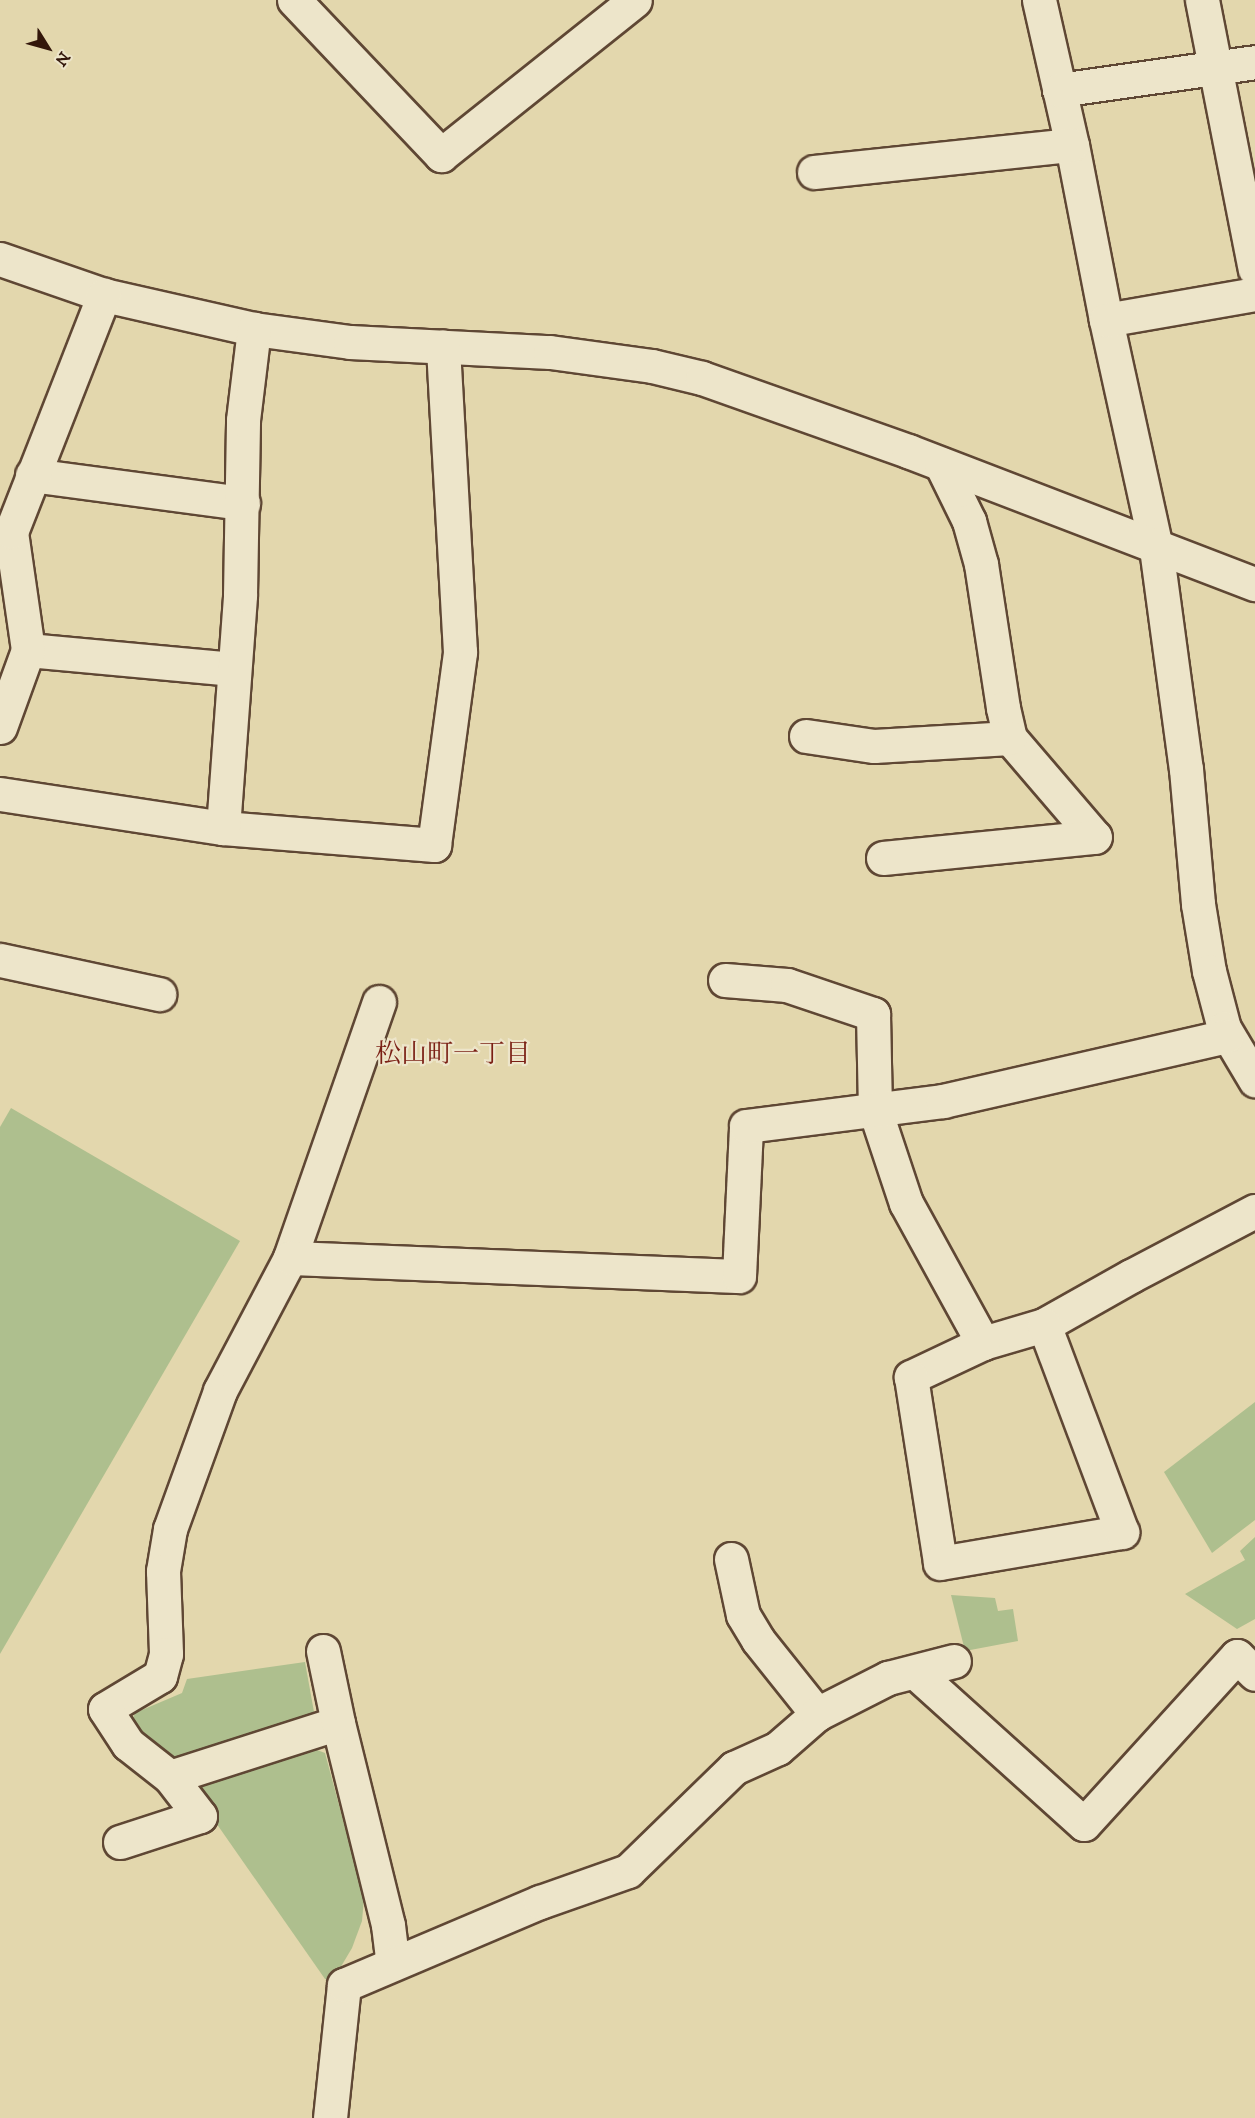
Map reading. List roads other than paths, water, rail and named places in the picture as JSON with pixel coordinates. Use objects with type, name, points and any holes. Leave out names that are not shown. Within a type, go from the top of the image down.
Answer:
[{"type":"street","points":[[294,0],[441,155],[634,0]]},
{"type":"street","points":[[1039,0],[1072,145],[1106,320],[1156,548],[1186,769],[1198,904],[1209,971],[1227,1036],[1255,1080]]},
{"type":"street","points":[[1202,0],[1255,269]]},
{"type":"street","points":[[1059,90],[1255,62]]},
{"type":"street","points":[[814,172],[1072,145]]},
{"type":"street","points":[[0,259],[104,296],[254,329],[350,342],[550,352],[652,366],[750,394],[1255,584]]},
{"type":"street","points":[[1106,320],[1255,294]]},
{"type":"street","points":[[0,727],[28,650],[9,590],[11,532],[104,296]]},
{"type":"street","points":[[223,828],[240,595],[243,420],[254,329]]},
{"type":"street","points":[[0,794],[223,828],[434,846],[460,652],[443,346]]},
{"type":"street","points":[[883,858],[1095,837],[1011,738],[1003,708],[981,564],[969,521],[941,464]]},
{"type":"street","points":[[32,475],[243,503]]},
{"type":"street","points":[[28,650],[233,669]]},
{"type":"street","points":[[806,736],[874,747],[1011,738]]},
{"type":"street","points":[[0,960],[159,994]]},
{"type":"street","points":[[725,980],[787,985],[873,1014],[875,1110],[906,1203],[983,1343]]},
{"type":"street","points":[[120,1842],[200,1816],[170,1777],[128,1744],[105,1709],[160,1676],[166,1654],[163,1571],[170,1530],[220,1391],[290,1258],[379,1002]]},
{"type":"street","points":[[290,1258],[739,1276],[746,1126],[943,1101],[1227,1036]]},
{"type":"street","points":[[1044,1325],[1122,1532],[940,1563],[911,1377],[983,1343],[1044,1325],[1131,1276],[1255,1212]]},
{"type":"street","points":[[731,1559],[743,1615],[758,1640],[818,1714]]},
{"type":"street","points":[[323,1651],[338,1723],[388,1925],[393,1963]]},
{"type":"street","points":[[915,1672],[1084,1824],[1237,1656],[1255,1674]]},
{"type":"street","points":[[330,2118],[344,1985],[540,1902],[628,1871],[734,1768],[778,1748],[818,1714],[888,1677],[954,1661]]},
{"type":"street","points":[[170,1777],[338,1723]]},
{"type":"district","name":"松山町一丁目","points":[[453,1055]]}]
